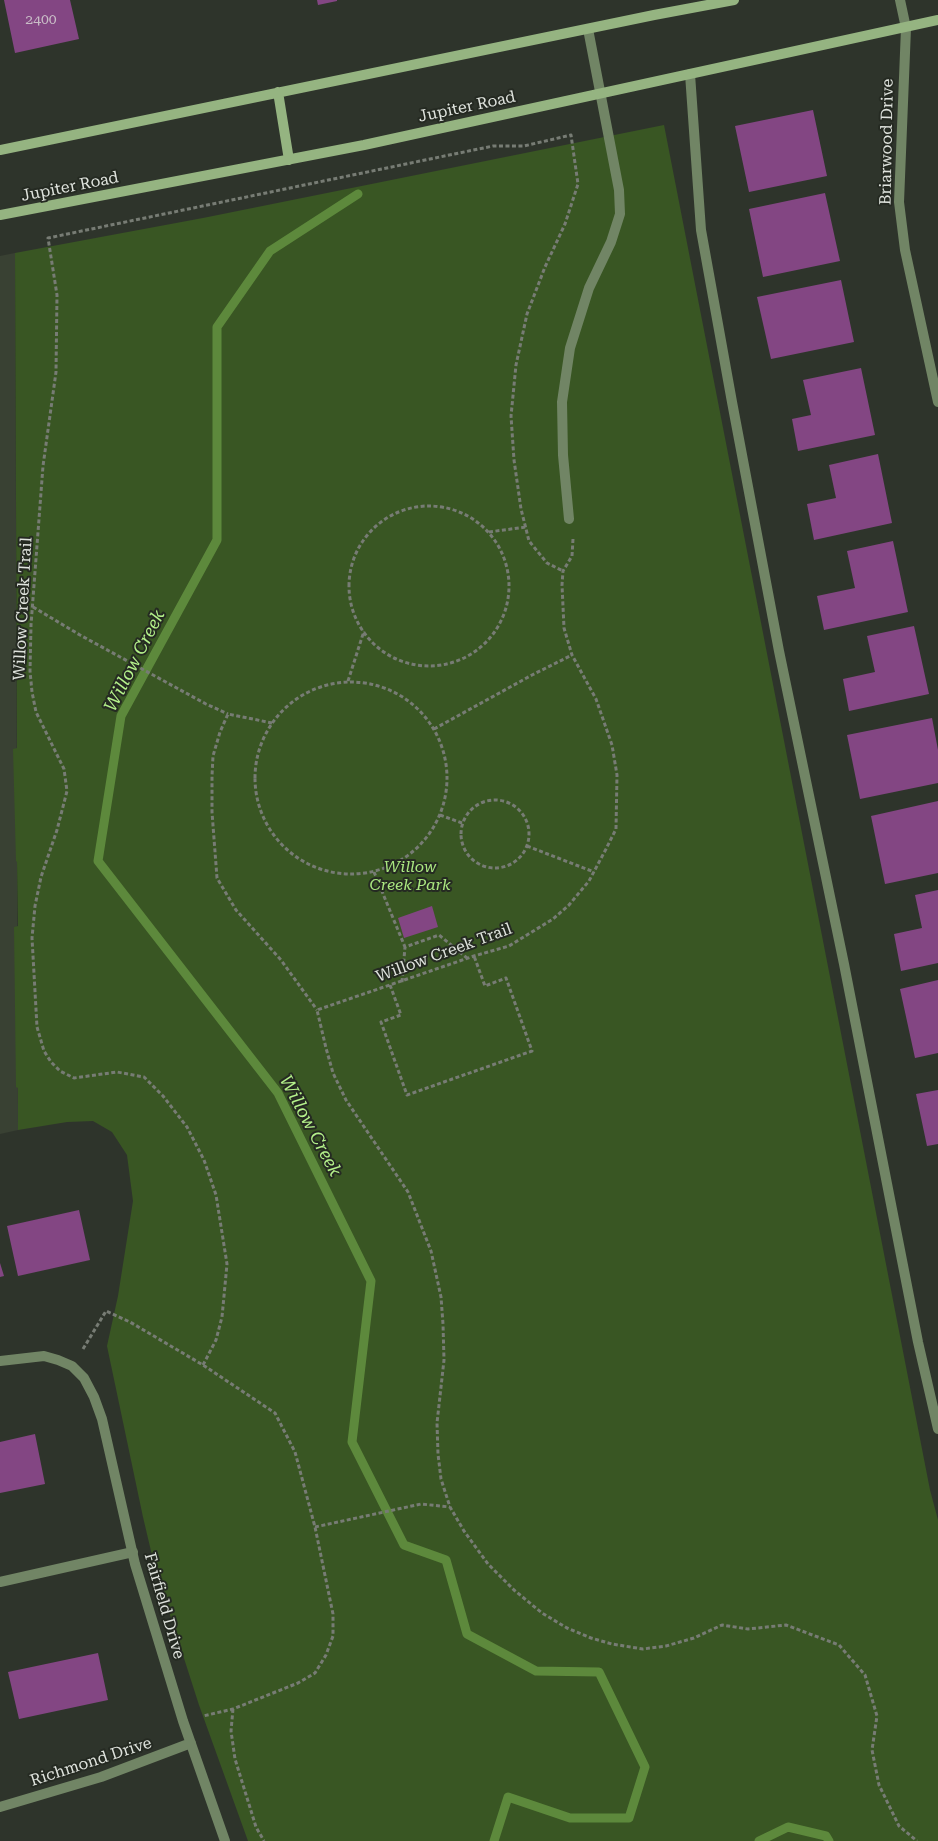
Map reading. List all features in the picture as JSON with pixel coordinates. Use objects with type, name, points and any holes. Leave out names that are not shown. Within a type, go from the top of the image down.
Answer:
[{"type":"main road","points":[[0,150],[734,0]]},
{"type":"main road","name":"Jupiter Road","points":[[0,216],[288,160],[938,20]]},
{"type":"main road","points":[[278,92],[288,160]]},
{"type":"street","name":"Briarwood Drive","points":[[900,0],[906,28],[899,202],[905,250],[938,402]]},
{"type":"street","points":[[569,519],[563,455],[562,402],[570,348],[589,288],[611,242],[620,214],[619,190],[588,29]]},
{"type":"street","points":[[690,74],[702,230],[729,383],[781,660],[844,964],[916,1332],[938,1429]]},
{"type":"street","points":[[0,1362],[44,1356],[72,1366]]},
{"type":"street","name":"Fairfield Drive","points":[[72,1366],[84,1378],[94,1397],[102,1419],[133,1552],[183,1721],[225,1841]]},
{"type":"street","points":[[0,1582],[133,1552]]},
{"type":"street","name":"Richmond Drive","points":[[0,1807],[101,1777],[191,1743]]},
{"type":"path","name":"Willow Creek Trail","points":[[203,1365],[216,1340],[222,1317],[227,1264],[216,1195],[204,1160],[187,1127],[163,1096],[144,1077],[117,1072],[74,1078],[60,1071],[51,1062],[44,1052],[39,1039],[34,993],[32,938],[35,906],[41,876],[58,830],[67,791],[64,770],[36,712],[30,671],[43,466],[56,372],[57,295],[48,238],[493,146],[524,146],[571,135],[578,184],[565,224],[545,267],[527,314],[516,365],[511,416],[514,460],[521,509],[526,527]]},
{"type":"path","points":[[413,506],[441,506],[467,515],[489,532],[507,565],[509,592],[502,620],[486,642],[463,658],[450,664],[422,666],[395,658],[372,642],[364,630],[356,619],[351,605],[349,577],[357,550],[374,528],[396,512],[413,506]]},
{"type":"path","name":"Willow Creek Trail","points":[[317,1010],[467,958],[508,946],[553,919],[581,892],[594,872],[616,829],[617,775],[612,745],[596,699],[572,655],[564,628],[563,571],[572,556],[574,540],[569,519]]},
{"type":"path","points":[[489,532],[526,527],[529,541],[547,563],[563,571]]},
{"type":"path","points":[[33,608],[206,704],[228,714],[272,723]]},
{"type":"path","points":[[348,681],[364,630]]},
{"type":"path","points":[[434,729],[572,655]]},
{"type":"path","points":[[348,681],[371,683],[392,690],[411,702],[434,729],[445,757],[447,786],[440,815],[425,840],[413,852],[399,861],[374,872],[348,874],[326,872],[316,868],[290,853],[273,834],[260,810],[255,788],[254,768],[266,732],[284,707],[316,687],[348,681]]},
{"type":"path","points":[[228,714],[213,756],[212,812],[217,878],[236,910],[281,960],[317,1010],[333,1073],[346,1100],[408,1192],[430,1251],[441,1297],[444,1360],[437,1423],[438,1454],[441,1479],[450,1507],[464,1531],[488,1564],[514,1590],[542,1613],[567,1628],[590,1638],[643,1649],[685,1641],[722,1625],[748,1629],[786,1625],[839,1645],[865,1676],[870,1692],[876,1716],[872,1750],[879,1786],[899,1826],[916,1841]]},
{"type":"path","points":[[492,799],[511,803],[527,821],[529,833],[527,846],[521,857],[512,864],[500,868],[484,867],[473,861],[465,852],[460,836],[462,823],[467,813],[480,803],[492,799]]},
{"type":"path","points":[[440,815],[462,823]]},
{"type":"path","points":[[527,846],[594,872]]},
{"type":"path","points":[[374,872],[405,947],[402,982]]},
{"type":"path","points":[[405,947],[439,935],[467,958]]},
{"type":"path","points":[[390,985],[401,1015],[381,1022],[407,1095],[532,1051],[506,978],[485,986],[474,956]]},
{"type":"path","points":[[72,1366],[106,1311],[130,1322],[203,1365],[275,1413],[295,1452],[315,1527],[333,1614],[333,1636],[326,1655],[315,1673],[298,1683],[233,1709],[183,1721]]},
{"type":"path","points":[[315,1527],[421,1504],[450,1507]]},
{"type":"path","points":[[233,1709],[231,1731],[235,1759],[256,1827],[264,1841]]},
{"type":"shaded area","points":[[15,253],[18,1130],[0,1134],[0,256]]},
{"type":"green space","name":"Willow Creek Park","points":[[664,125],[930,1490],[938,1520],[938,1841],[248,1841],[199,1705],[155,1568],[107,1346],[118,1296],[133,1201],[127,1155],[112,1132],[93,1121],[67,1122],[18,1130],[14,927],[18,926],[13,749],[17,748],[15,253],[203,218]]},
{"type":"building","points":[[4,0],[70,0],[79,39],[15,53]]},
{"type":"building","points":[[317,0],[337,0],[337,1],[318,5]]},
{"type":"building","points":[[813,110],[827,176],[749,192],[735,126]]},
{"type":"building","points":[[825,193],[840,261],[763,277],[749,209]]},
{"type":"building","points":[[841,280],[854,342],[771,359],[757,297]]},
{"type":"building","points":[[861,368],[875,435],[798,451],[792,419],[811,415],[803,380]]},
{"type":"building","points":[[878,454],[892,523],[814,540],[807,504],[836,498],[829,465]]},
{"type":"building","points":[[893,541],[908,612],[824,630],[817,596],[855,588],[847,551]]},
{"type":"building","points":[[914,626],[929,694],[849,711],[843,679],[875,672],[867,636]]},
{"type":"building","points":[[932,718],[938,750],[938,783],[860,799],[847,735]]},
{"type":"building","points":[[938,801],[938,873],[885,884],[871,816]]},
{"type":"building","points":[[938,890],[938,963],[901,971],[894,934],[922,928],[915,895]]},
{"type":"building","points":[[432,906],[438,927],[404,938],[398,918]]},
{"type":"building","points":[[938,980],[938,1053],[915,1058],[900,989]]},
{"type":"building","points":[[938,1090],[938,1144],[927,1146],[916,1094]]},
{"type":"building","points":[[79,1210],[90,1260],[18,1276],[7,1226]]},
{"type":"building","points":[[0,1263],[4,1276],[0,1277]]},
{"type":"building","points":[[35,1434],[45,1484],[0,1493],[0,1442]]},
{"type":"building","points":[[98,1653],[108,1700],[19,1719],[8,1672]]},
{"type":"waterway","name":"Willow Creek","points":[[358,194],[270,251],[217,327],[217,540],[121,716],[98,861],[278,1093],[371,1281],[352,1442],[404,1545],[446,1560],[467,1634],[536,1671],[599,1672],[645,1767],[629,1818],[570,1818],[508,1797],[494,1841]]},
{"type":"waterway","name":"Willow Creek","points":[[759,1841],[788,1827],[826,1836],[829,1841]]}]
